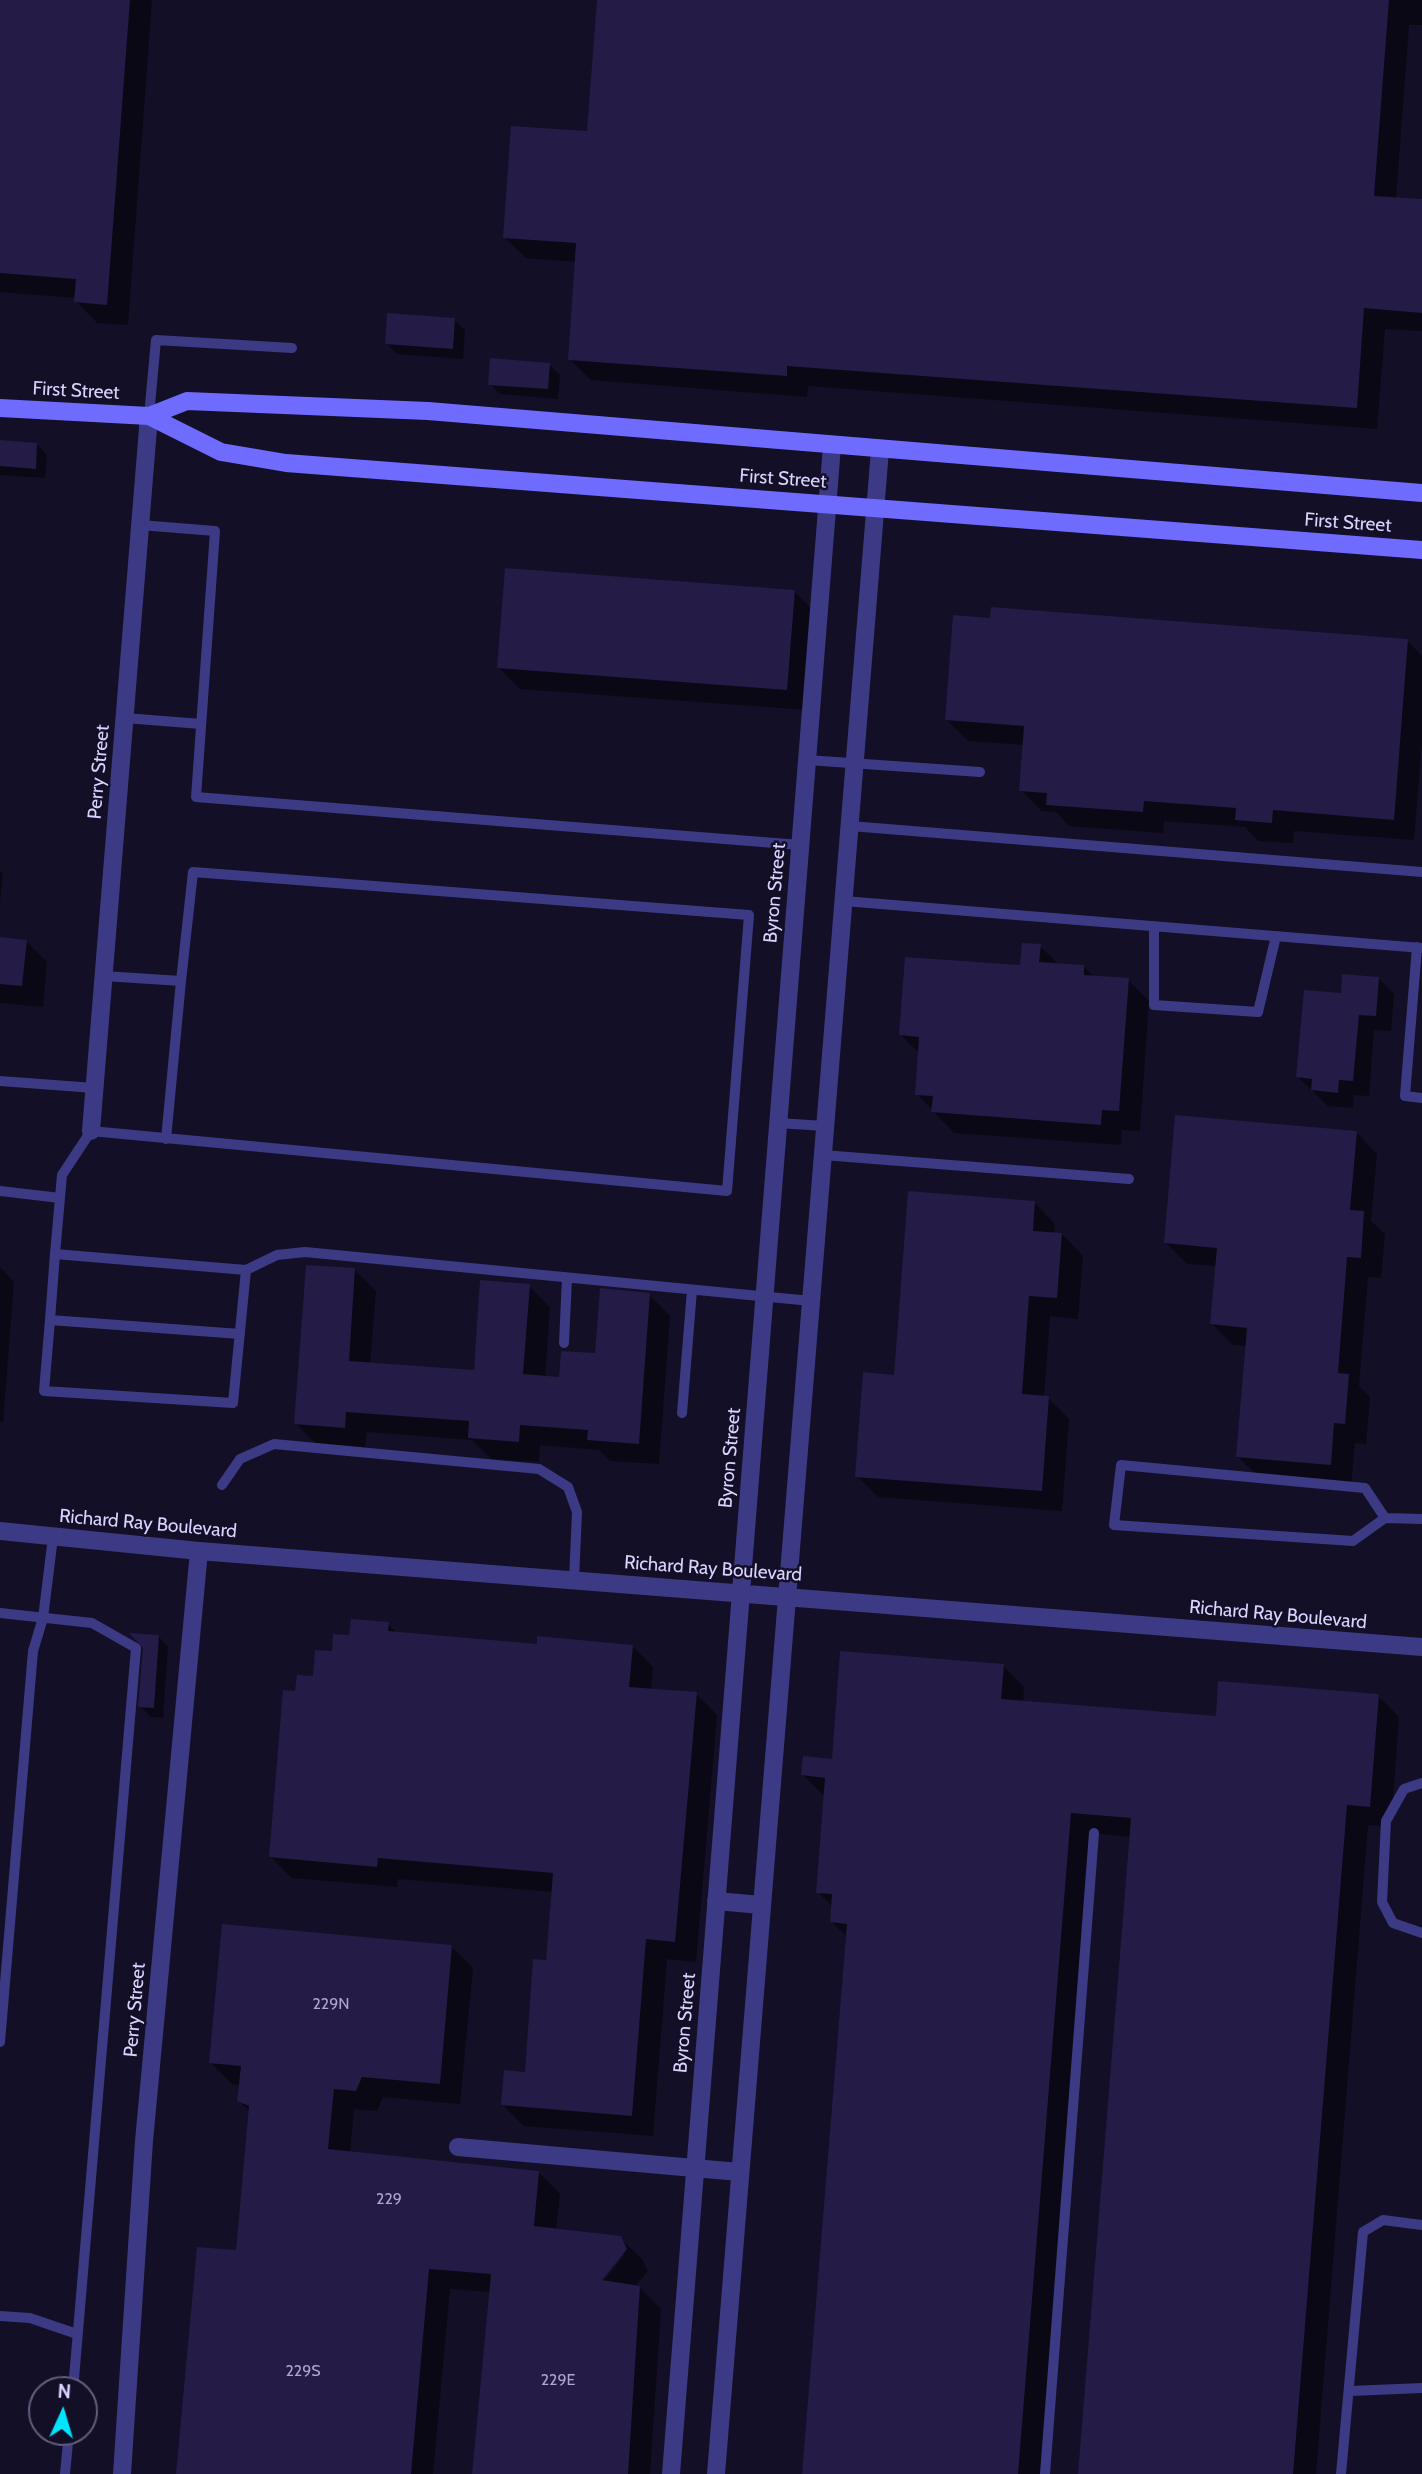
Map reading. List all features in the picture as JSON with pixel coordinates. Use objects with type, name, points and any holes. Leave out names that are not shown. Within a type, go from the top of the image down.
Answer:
[{"type":"street","name":"First Street","points":[[149,416],[187,401],[428,411],[1422,493]]},
{"type":"street","name":"First Street","points":[[0,408],[149,416],[221,453],[286,463],[1422,550]]},
{"type":"street","name":"Perry Street","points":[[91,1131],[149,416]]},
{"type":"street","name":"Byron Street","points":[[671,2474],[832,446]]},
{"type":"street","points":[[716,2474],[880,450]]},
{"type":"street","name":"Richard Ray Boulevard","points":[[0,1531],[199,1551],[1422,1647]]},
{"type":"street","name":"Perry Street","points":[[122,2474],[144,2141],[199,1551]]},
{"type":"street","points":[[716,1901],[761,1905]]},
{"type":"street","points":[[458,2147],[739,2172]]},
{"type":"lane","points":[[149,416],[156,340],[292,348]]},
{"type":"lane","points":[[140,525],[215,531],[196,797],[800,845]]},
{"type":"lane","points":[[125,718],[201,724]]},
{"type":"lane","points":[[807,760],[980,772]]},
{"type":"lane","points":[[850,825],[1422,872]]},
{"type":"lane","points":[[166,1139],[192,872],[749,915],[727,1191],[166,1139],[91,1131],[62,1175],[44,1391],[233,1403],[246,1270]]},
{"type":"lane","points":[[844,901],[1420,947],[1405,1096],[1422,1098]]},
{"type":"lane","points":[[1154,926],[1154,1004],[1258,1012],[1276,936]]},
{"type":"lane","points":[[104,976],[181,981]]},
{"type":"lane","points":[[0,1081],[94,1088]]},
{"type":"lane","points":[[778,1122],[825,1126]]},
{"type":"lane","points":[[823,1155],[1129,1179]]},
{"type":"lane","points":[[0,1191],[60,1198]]},
{"type":"lane","points":[[55,1254],[246,1270],[277,1255],[306,1252],[811,1301]]},
{"type":"lane","points":[[564,1343],[567,1278]]},
{"type":"lane","points":[[682,1413],[692,1290]]},
{"type":"lane","points":[[50,1320],[240,1334]]},
{"type":"lane","points":[[222,1485],[240,1459],[274,1444],[539,1469],[568,1487],[577,1512],[574,1580]]},
{"type":"lane","points":[[1385,1518],[1365,1488],[1121,1465],[1114,1525],[1353,1541],[1385,1518],[1422,1519]]},
{"type":"lane","points":[[0,2042],[33,1651],[43,1618],[53,1536]]},
{"type":"lane","points":[[0,1613],[92,1623],[136,1648],[74,2376]]},
{"type":"lane","points":[[1422,1783],[1404,1789],[1386,1821],[1382,1902],[1393,1923],[1422,1933]]},
{"type":"lane","points":[[1045,2474],[1094,1833]]},
{"type":"lane","points":[[1341,2474],[1363,2232],[1383,2220],[1422,2225]]},
{"type":"lane","points":[[0,2316],[30,2318],[77,2334]]},
{"type":"lane","points":[[1349,2391],[1422,2388]]},
{"type":"lane","points":[[65,2474],[68,2446]]},
{"type":"building","points":[[0,0],[130,0],[107,305],[74,302],[76,279],[0,273]]},
{"type":"building","points":[[597,0],[1389,0],[1374,196],[1422,199],[1422,313],[1364,308],[1357,408],[787,366],[787,376],[568,360],[576,243],[503,238],[511,126],[587,131]]},
{"type":"building","points":[[387,313],[455,318],[453,349],[385,344]]},
{"type":"building","points":[[490,358],[550,363],[548,389],[488,385]]},
{"type":"building","points":[[0,440],[37,443],[36,469],[0,466]]},
{"type":"building","points":[[505,568],[795,590],[787,690],[497,668]]},
{"type":"building","points":[[991,607],[1408,639],[1394,820],[1273,810],[1272,823],[1235,820],[1236,808],[1144,801],[1143,812],[1046,805],[1047,793],[1019,791],[1024,726],[945,720],[953,615],[990,618]]},
{"type":"building","points":[[0,937],[27,940],[22,986],[0,984]]},
{"type":"building","points":[[1022,943],[1041,944],[1039,962],[1084,965],[1084,975],[1129,978],[1119,1111],[1102,1110],[1101,1125],[931,1112],[933,1096],[915,1095],[919,1037],[899,1035],[905,957],[1020,965]]},
{"type":"building","points":[[1342,974],[1379,977],[1376,1016],[1359,1015],[1353,1081],[1339,1080],[1338,1093],[1311,1090],[1312,1079],[1296,1077],[1304,990],[1341,993]]},
{"type":"building","points":[[1175,1115],[1357,1131],[1350,1210],[1364,1211],[1361,1258],[1347,1257],[1338,1373],[1349,1374],[1345,1424],[1334,1423],[1331,1465],[1236,1457],[1247,1328],[1210,1324],[1217,1248],[1164,1243]]},
{"type":"building","points":[[908,1191],[1035,1201],[1033,1231],[1062,1233],[1057,1298],[1029,1296],[1022,1394],[1049,1396],[1042,1491],[855,1477],[863,1372],[894,1375]]},
{"type":"building","points":[[306,1265],[355,1268],[349,1361],[474,1370],[480,1280],[530,1284],[523,1374],[559,1377],[561,1351],[595,1353],[600,1288],[650,1293],[639,1444],[587,1440],[588,1430],[520,1425],[519,1442],[468,1438],[469,1421],[346,1412],[345,1428],[294,1424]]},
{"type":"building","points":[[351,1619],[389,1622],[388,1631],[537,1644],[537,1636],[633,1645],[629,1687],[697,1692],[675,1942],[646,1939],[632,2116],[501,2105],[504,2070],[525,2072],[533,1959],[546,1960],[553,1873],[378,1858],[377,1867],[269,1857],[283,1690],[295,1691],[297,1675],[313,1676],[315,1650],[332,1651],[333,1634],[349,1635]]},
{"type":"building","points":[[129,1633],[159,1635],[154,1708],[138,1707],[143,1648]]},
{"type":"building","points":[[840,1651],[1004,1664],[1001,1699],[1216,1716],[1218,1681],[1379,1694],[1370,1807],[1347,1805],[1293,2474],[1078,2474],[1131,1818],[1071,1813],[1018,2474],[802,2474],[847,1924],[830,1922],[832,1894],[816,1893],[825,1778],[801,1775],[803,1756],[832,1759]]},
{"type":"building","points":[[222,1924],[452,1945],[440,2084],[362,2077],[356,2091],[334,2089],[328,2149],[539,2171],[534,2226],[621,2236],[627,2249],[602,2280],[640,2286],[628,2474],[472,2474],[491,2274],[429,2269],[411,2474],[176,2474],[197,2247],[236,2250],[249,2106],[237,2101],[241,2066],[209,2063]]}]
